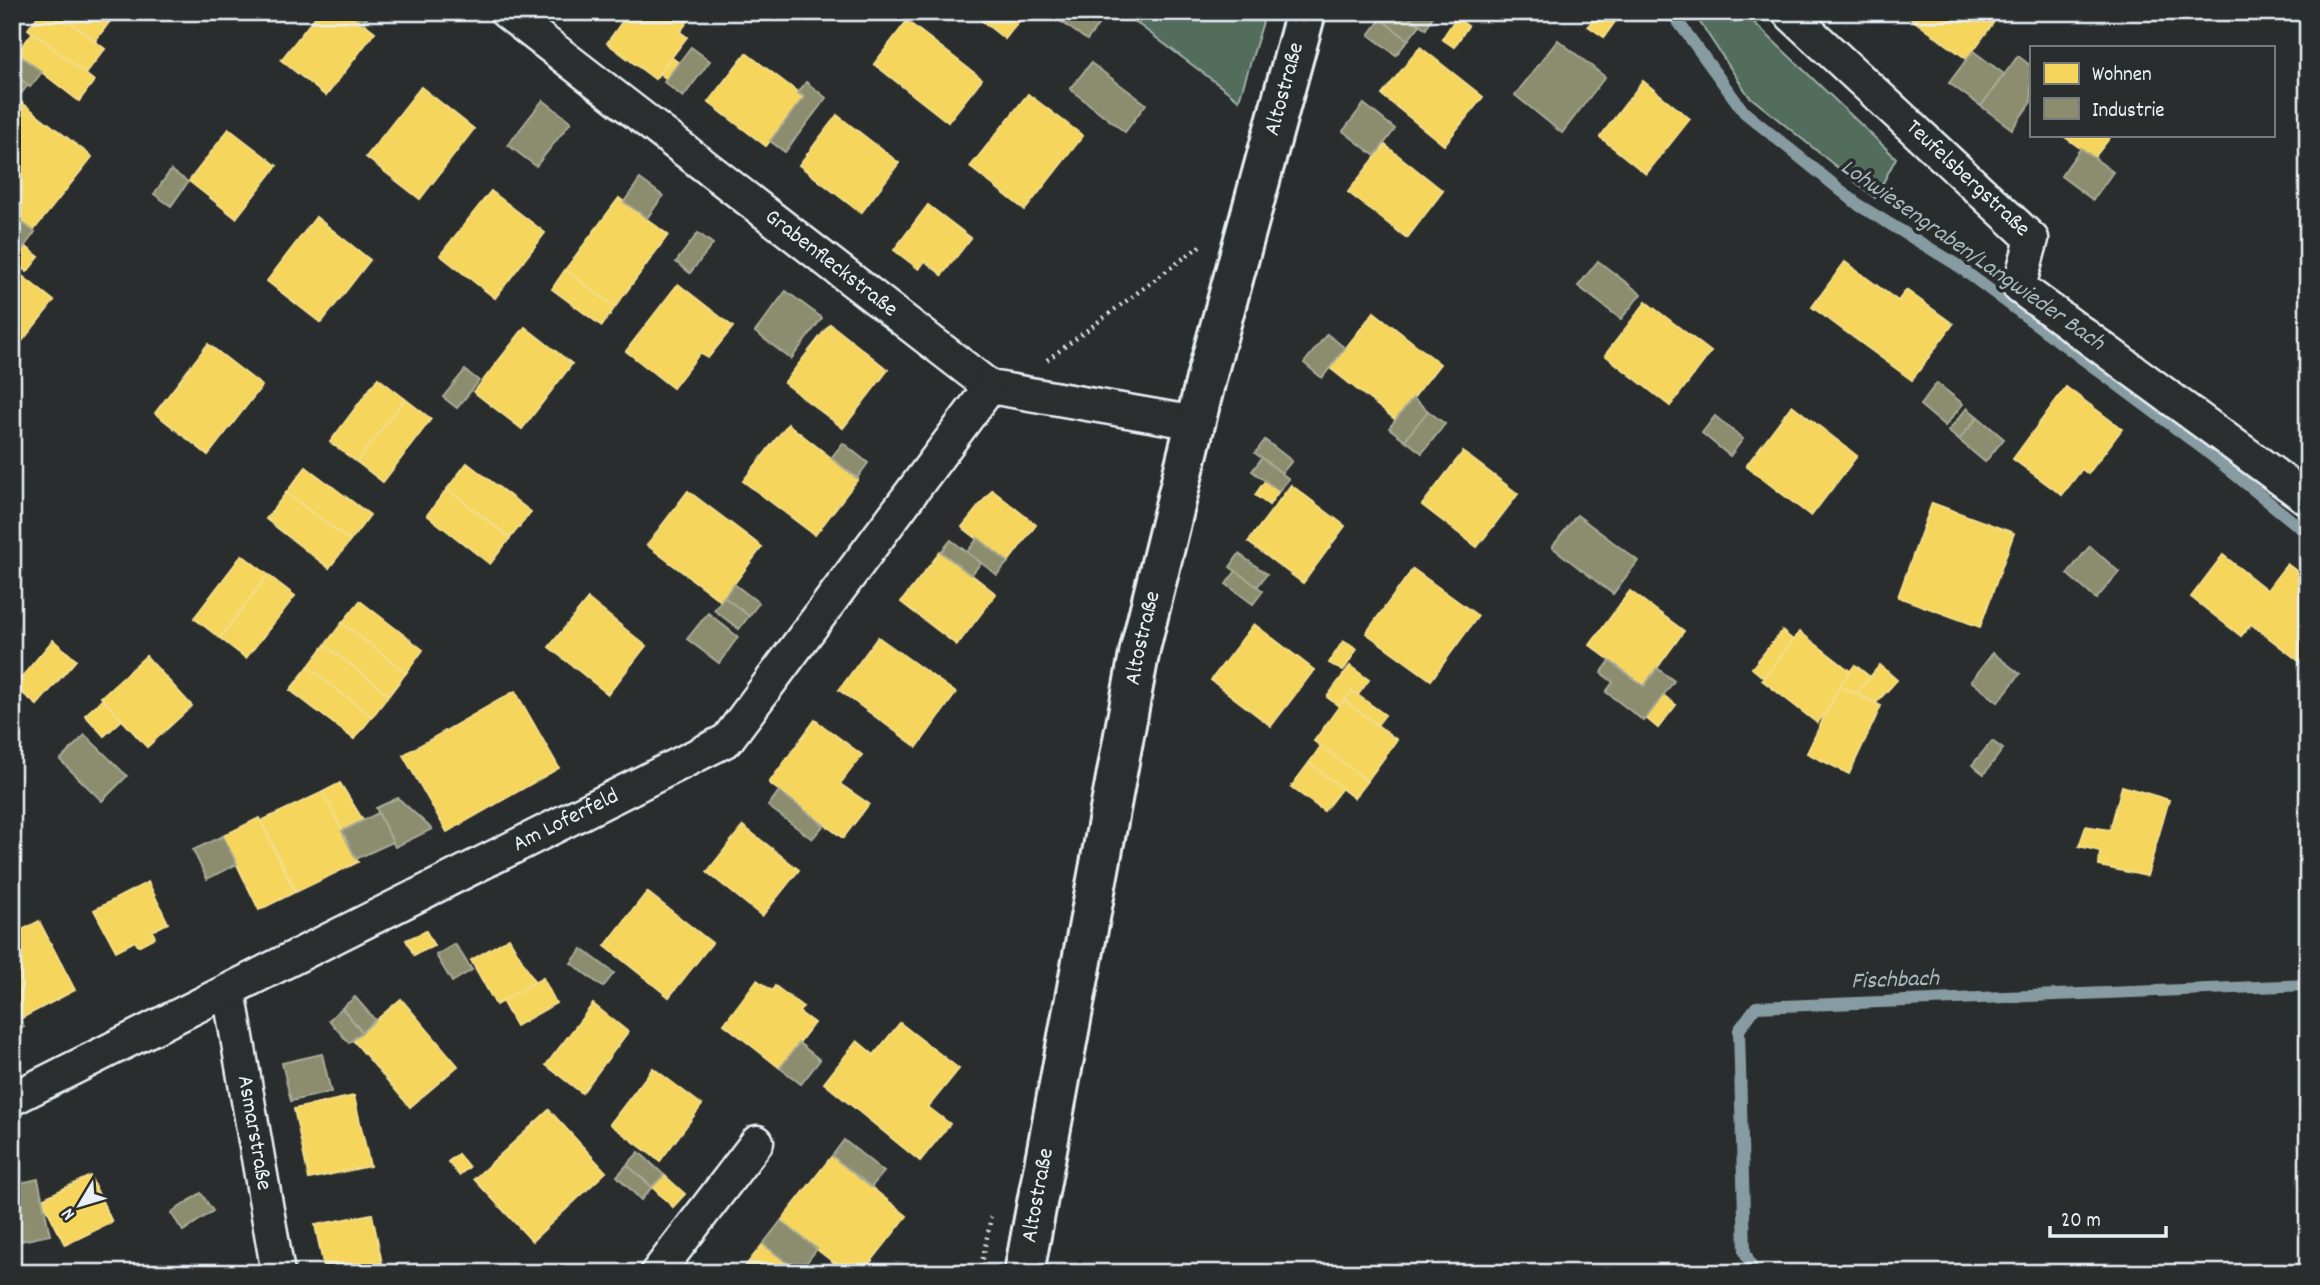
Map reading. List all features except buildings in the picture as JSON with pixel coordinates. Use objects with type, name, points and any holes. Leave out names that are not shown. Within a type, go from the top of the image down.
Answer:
[{"type":"main road","name":"Altostraße","points":[[1024,1273],[1140,649],[1196,423],[1306,12]]},
{"type":"street","name":"Grabenfleckstraße","points":[[506,12],[999,389],[1196,423]]},
{"type":"street","name":"Teufelsbergstraße","points":[[1788,12],[2032,239],[2019,287],[2308,499]]},
{"type":"street","name":"Am Loferfeld","points":[[12,1099],[727,740],[999,389]]},
{"type":"street","name":"Asmarstraße","points":[[229,991],[278,1273]]},
{"type":"street","points":[[657,1273],[757,1142]]},
{"type":"path","points":[[999,389],[1203,244]]},
{"type":"green space","points":[[1122,12],[1266,12],[1239,100]]},
{"type":"green space","points":[[1693,12],[1743,12],[1896,158],[1875,198],[1749,96]]},
{"type":"waterway","name":"Lohwiesengraben/Langwieder Bach","points":[[1671,12],[1744,112],[1860,206],[1954,263],[2206,451],[2308,534]]},
{"type":"waterway","name":"Fischbach","points":[[1754,1273],[1745,1252],[1739,1030],[1756,1007],[2308,985]]}]
